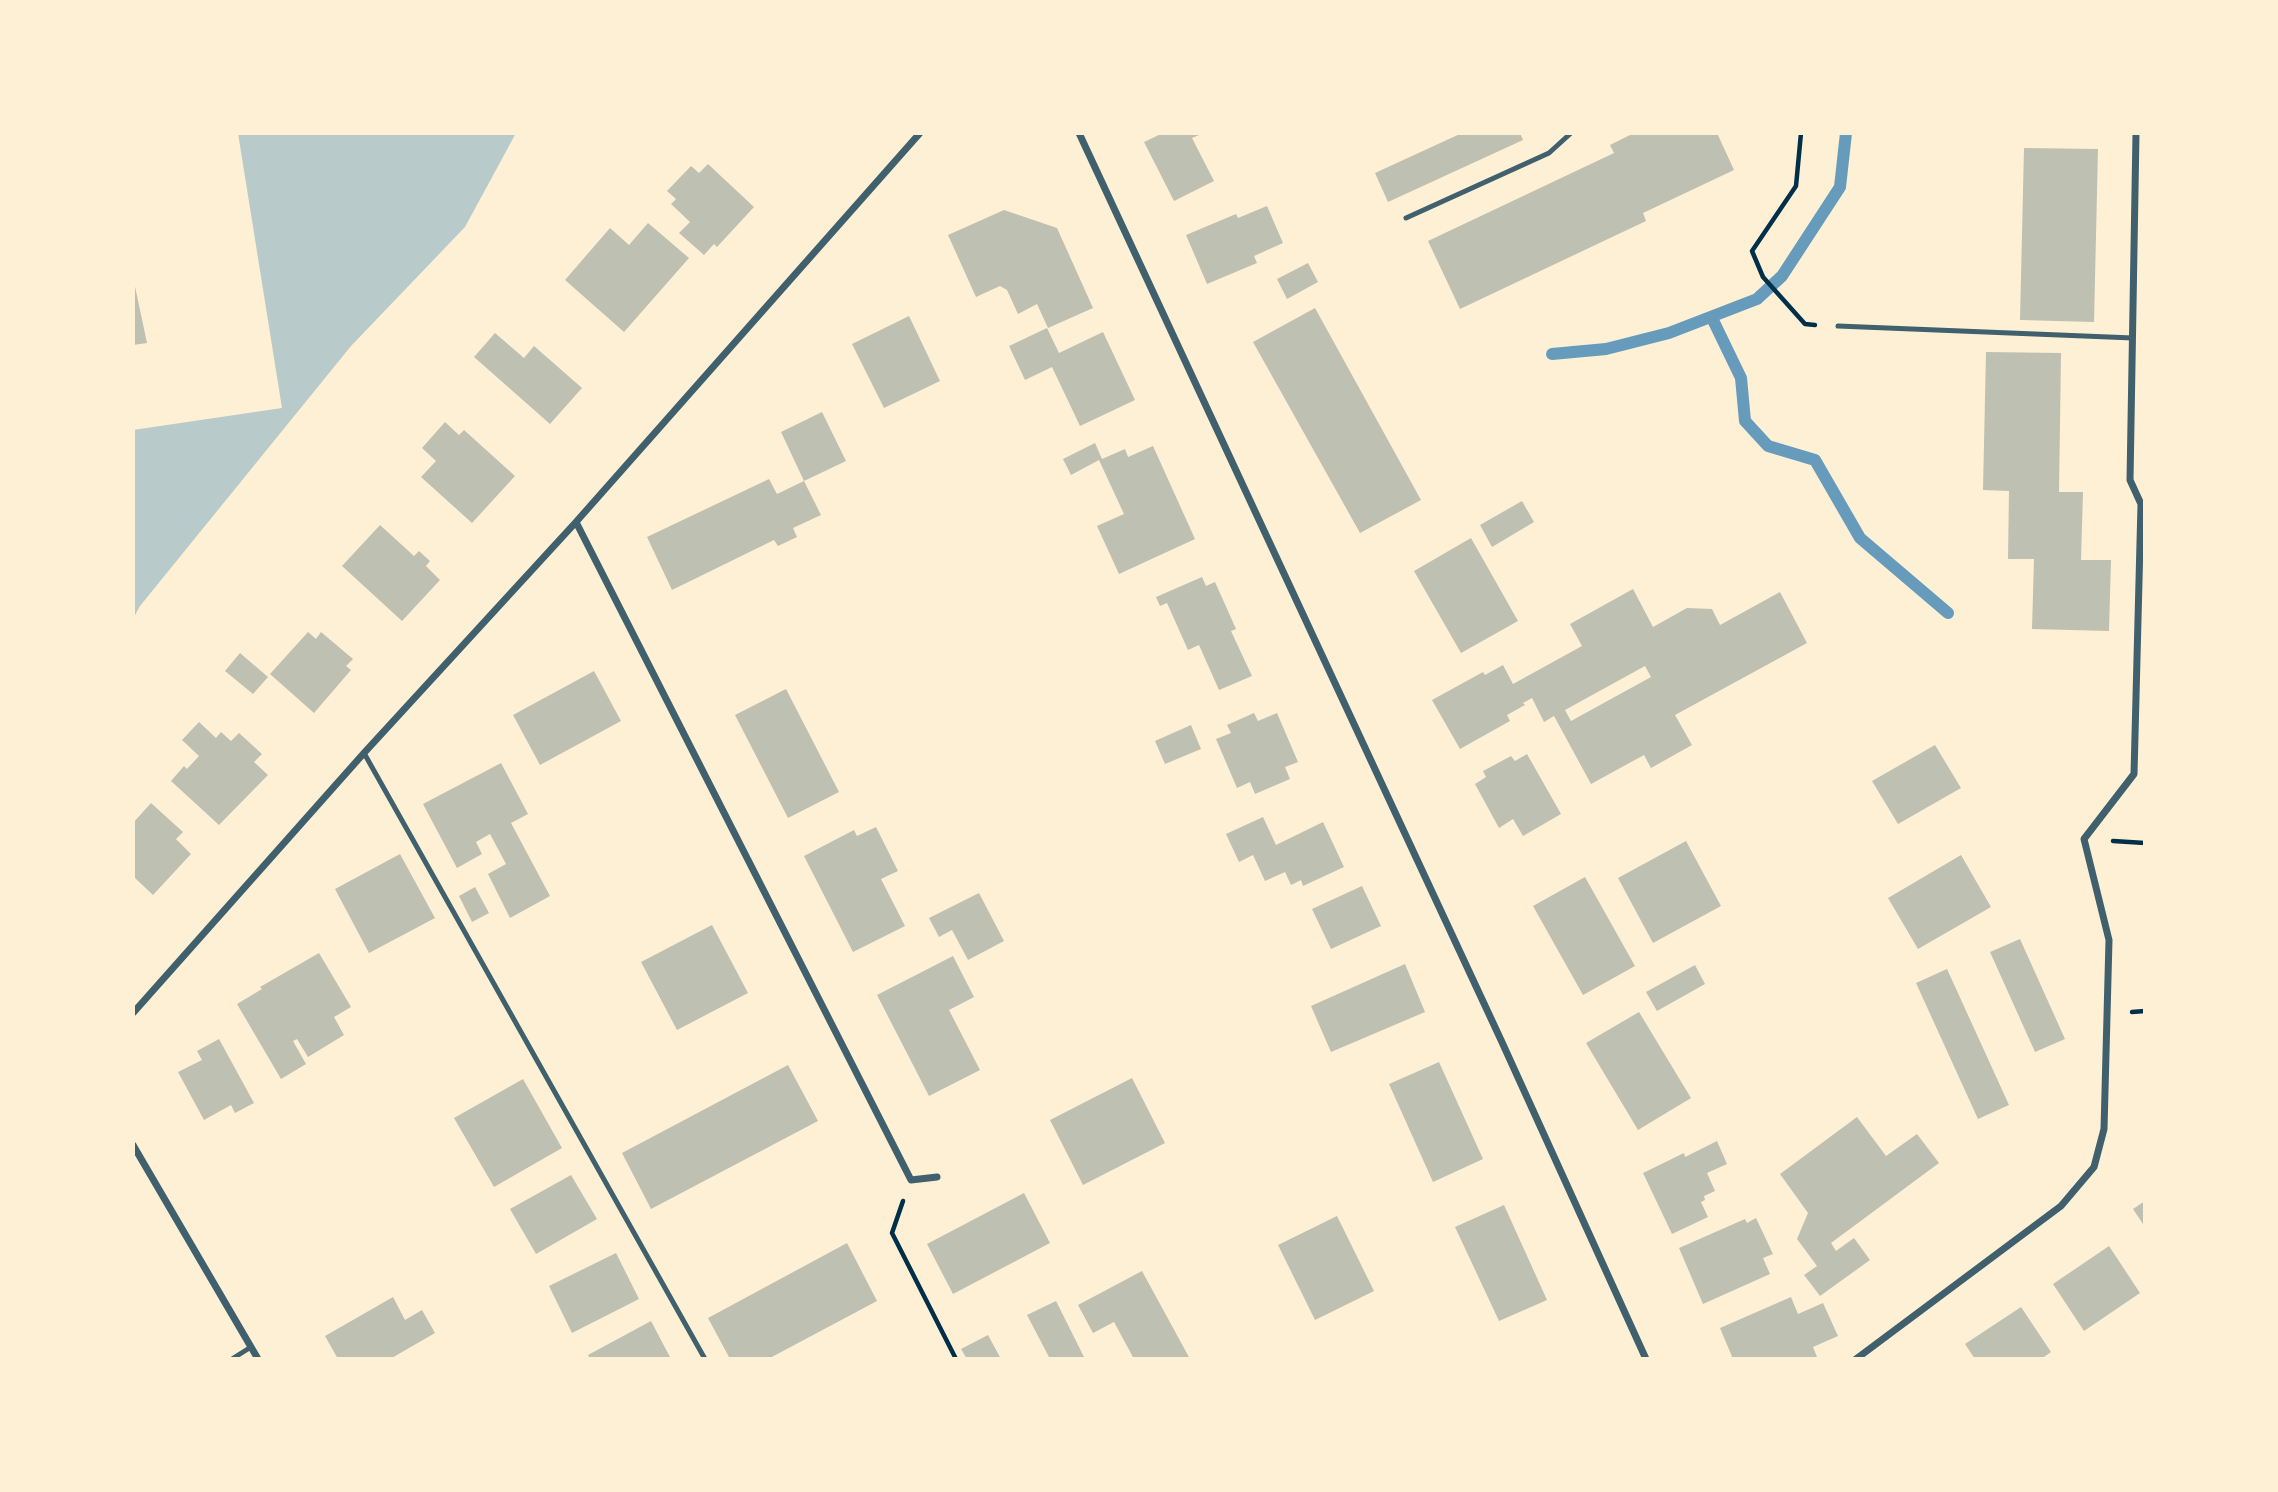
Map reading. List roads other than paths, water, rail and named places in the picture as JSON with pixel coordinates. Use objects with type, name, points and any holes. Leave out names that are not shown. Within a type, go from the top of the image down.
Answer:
[{"type":"street","points":[[133,1013],[364,752],[576,522],[920,133]]},
{"type":"street","points":[[1079,133],[1495,1027],[1646,1359]]},
{"type":"street","points":[[1856,1359],[2061,1206],[2094,1167],[2104,1129],[2109,940],[2084,839],[2134,774],[2141,504],[2130,480],[2136,133]]},
{"type":"street","points":[[576,522],[911,1180],[937,1177]]},
{"type":"street","points":[[133,1145],[258,1359]]},
{"type":"lane","points":[[1406,218],[1549,153],[1572,133]]},
{"type":"lane","points":[[1838,326],[2133,338]]},
{"type":"lane","points":[[364,752],[705,1359]]},
{"type":"lane","points":[[232,1359],[251,1347]]},
{"type":"waterway","points":[[1552,354],[1606,349],[1669,333],[1757,299],[1782,276],[1840,187],[1846,133]]},
{"type":"waterway","points":[[1712,318],[1741,378],[1745,421],[1768,446],[1815,460],[1860,538],[1948,613]]}]
